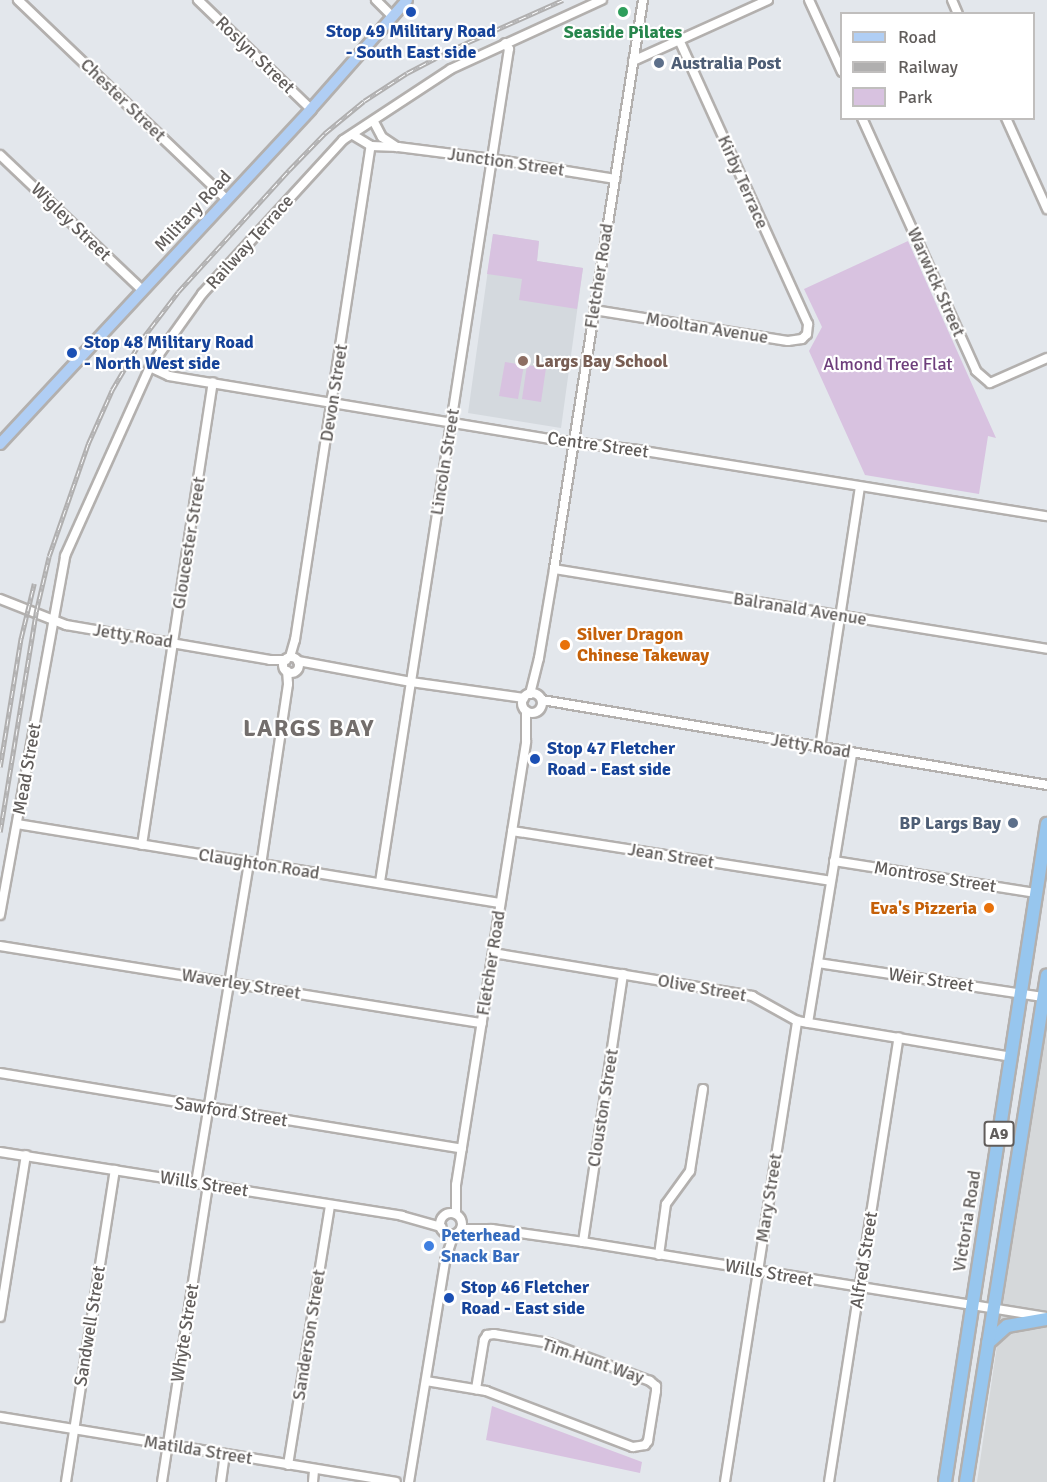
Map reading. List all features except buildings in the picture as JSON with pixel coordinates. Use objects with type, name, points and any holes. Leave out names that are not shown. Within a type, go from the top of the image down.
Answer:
[{"type":"highway","name":"Victoria Road","points":[[945,1482],[1047,824]]},
{"type":"highway","name":"A9","points":[[966,1482],[1047,975]]},
{"type":"highway","points":[[988,1343],[1006,1326],[1047,1318]]},
{"type":"main road","name":"Military Road","points":[[0,444],[141,289],[311,109],[407,0]]},
{"type":"street","name":"Chester Street","points":[[18,0],[227,200]]},
{"type":"street","name":"Roslyn Street","points":[[198,0],[311,109]]},
{"type":"street","points":[[376,0],[392,16]]},
{"type":"street","name":"Railway Terrace","points":[[53,620],[65,556],[150,367],[202,294],[343,140],[374,122],[451,69],[603,0]]},
{"type":"street","name":"Fletcher Road","points":[[409,1482],[644,0]]},
{"type":"street","points":[[633,61],[768,0]]},
{"type":"street","points":[[809,0],[840,68]]},
{"type":"street","name":"Kirby Terrace","points":[[679,40],[808,324]]},
{"type":"street","name":"Lincoln Street","points":[[380,882],[509,49],[505,43]]},
{"type":"street","name":"Warwick Street","points":[[863,120],[976,371],[990,382],[1047,358]]},
{"type":"street","points":[[1007,120],[1047,209]]},
{"type":"street","points":[[374,122],[382,137],[398,147]]},
{"type":"street","name":"Junction Street","points":[[353,135],[371,146],[398,147],[492,159],[615,179]]},
{"type":"street","name":"Devon Street","points":[[261,865],[371,146]]},
{"type":"street","name":"Wigley Street","points":[[0,155],[141,289]]},
{"type":"street","name":"Mooltan Avenue","points":[[594,310],[788,341],[802,339],[807,334],[808,324]]},
{"type":"street","name":"Centre Street","points":[[150,367],[169,376],[452,421],[565,442],[573,441],[1047,516]]},
{"type":"street","name":"Gloucester Street","points":[[142,845],[213,382]]},
{"type":"street","points":[[819,748],[860,487]]},
{"type":"street","name":"Balranald Avenue","points":[[554,569],[1047,649]]},
{"type":"street","name":"Jetty Road","points":[[0,599],[79,628],[174,642],[292,665],[318,666],[491,693],[532,703],[576,707],[1047,784]]},
{"type":"street","name":"Mead Street","points":[[0,915],[46,659],[47,636],[53,620]]},
{"type":"street","points":[[808,1023],[852,753]]},
{"type":"street","name":"Claughton Road","points":[[17,824],[249,864],[380,882],[500,903]]},
{"type":"street","name":"Jean Street","points":[[512,831],[830,881]]},
{"type":"street","name":"Montrose Street","points":[[834,861],[1035,893]]},
{"type":"street","points":[[196,1183],[249,864]]},
{"type":"street","name":"Waverley Street","points":[[0,946],[482,1023]]},
{"type":"street","name":"Olive Street","points":[[493,953],[752,996],[797,1021],[1012,1057]]},
{"type":"street","name":"Weir Street","points":[[818,963],[1044,997]]},
{"type":"street","name":"Clouston Street","points":[[583,1242],[623,974]]},
{"type":"street","name":"Mary Street","points":[[725,1482],[797,1021]]},
{"type":"street","name":"Alfred Street","points":[[829,1482],[899,1037]]},
{"type":"street","name":"Sawford Street","points":[[0,1073],[462,1149]]},
{"type":"street","points":[[659,1254],[666,1204],[690,1171],[703,1089]]},
{"type":"street","name":"Wills Street","points":[[2,1152],[330,1205],[659,1254],[1047,1318]]},
{"type":"street","points":[[0,1317],[26,1155]]},
{"type":"street","name":"Sandwell Street","points":[[66,1482],[115,1170]]},
{"type":"street","name":"Whyte Street","points":[[162,1482],[208,1185]]},
{"type":"street","name":"Sanderson Street","points":[[288,1465],[330,1205]]},
{"type":"street","name":"Tim Hunt Way","points":[[426,1381],[476,1389],[633,1447],[645,1446],[648,1441],[656,1386],[650,1381],[549,1343],[494,1334],[487,1335],[484,1340],[476,1389]]},
{"type":"street","name":"Matilda Street","points":[[0,1417],[396,1482]]},
{"type":"street","points":[[221,1482],[225,1455]]},
{"type":"street","points":[[312,1482],[314,1470]]},
{"type":"shaded area","name":"Largs Bay School","points":[[493,234],[539,241],[537,261],[583,268],[561,428],[468,413]]},
{"type":"shaded area","points":[[1047,1019],[1047,1482],[977,1482],[1009,1263]]},
{"type":"green space","points":[[493,234],[539,241],[537,261],[583,268],[577,309],[519,300],[522,279],[487,274]]},
{"type":"green space","name":"Almond Tree Flat","points":[[908,241],[996,438],[988,436],[979,494],[865,475],[809,351],[822,327],[804,289]]},
{"type":"green space","points":[[505,362],[524,365],[518,399],[499,396]]},
{"type":"green space","points":[[527,365],[546,368],[541,402],[522,399]]},
{"type":"green space","points":[[492,1406],[642,1462],[640,1473],[486,1440]]},
{"type":"railway","points":[[0,832],[36,612],[49,556],[88,444],[112,390],[142,339],[178,292],[289,170],[325,133],[364,101],[407,73],[455,48],[563,0]]},
{"type":"railway","points":[[0,767],[21,638],[34,584]]},
{"type":"place","name":"Stop 49 Military Road - South East side","points":[[411,12]]},
{"type":"place","name":"Seaside Pilates","points":[[623,12]]},
{"type":"place","name":"Australia Post","points":[[659,63]]},
{"type":"place","name":"Stop 48 Military Road - North West side","points":[[72,353]]},
{"type":"place","name":"Largs Bay School","points":[[523,361]]},
{"type":"place","name":"Silver Dragon Chinese Takeway","points":[[565,645]]},
{"type":"place","name":"Stop 47 Fletcher Road - East side","points":[[535,759]]},
{"type":"place","name":"BP Largs Bay","points":[[1013,823]]},
{"type":"place","name":"Eva's Pizzeria","points":[[989,908]]},
{"type":"place","name":"Peterhead Snack Bar","points":[[429,1246]]},
{"type":"place","name":"Stop 46 Fletcher Road - East side","points":[[449,1298]]},
{"type":"district","name":"LARGS BAY","points":[[309,729]]}]
